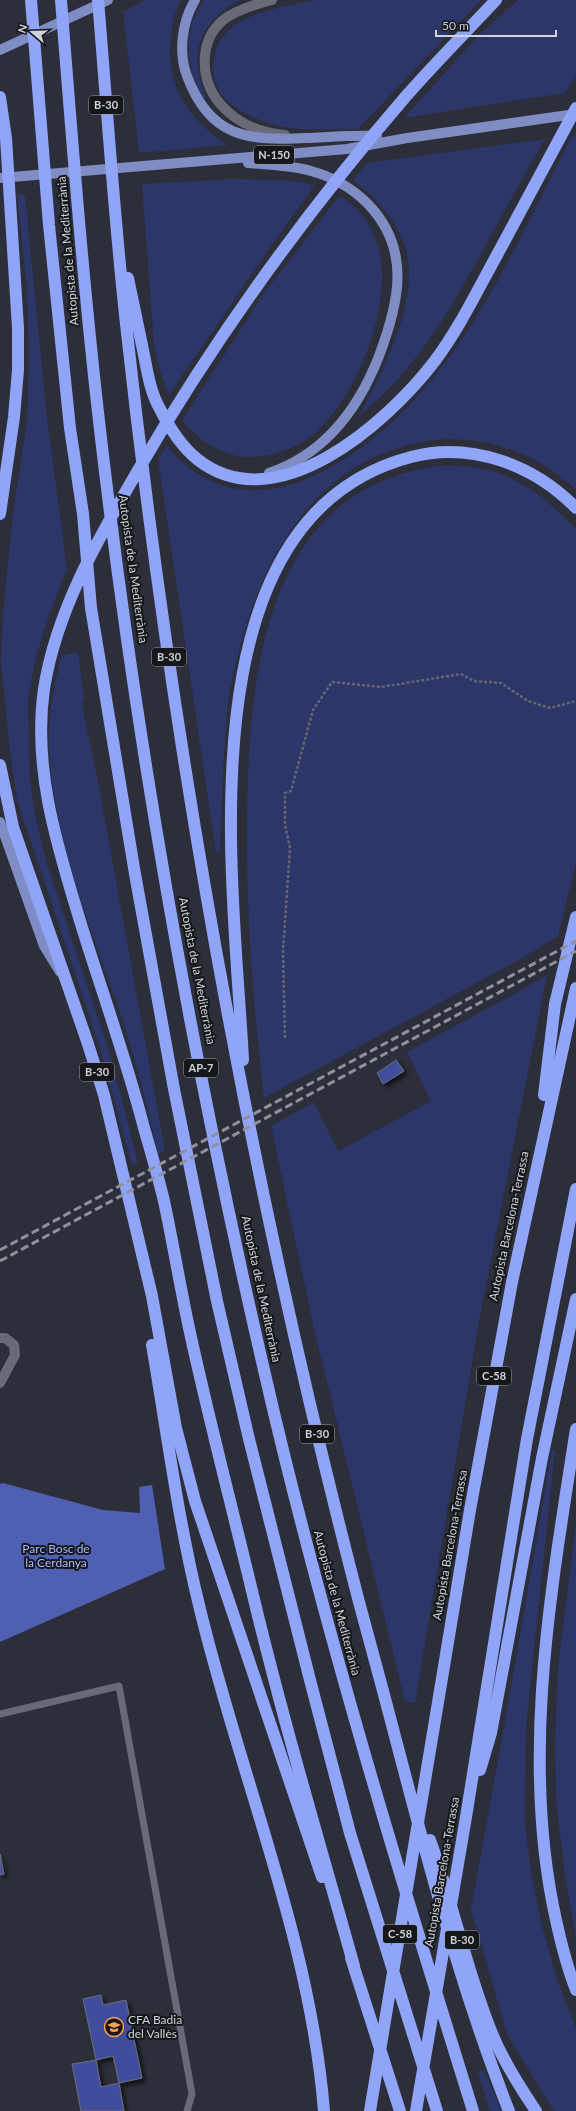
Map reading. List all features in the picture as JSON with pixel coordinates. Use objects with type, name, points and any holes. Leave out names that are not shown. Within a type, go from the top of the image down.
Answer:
[{"type":"highway","name":"Autopista de la Mediterrània","points":[[31,0],[49,225],[70,428],[83,514],[92,608],[134,874],[178,1111],[221,1317],[310,1680],[350,1833],[437,2111]]},
{"type":"highway","name":"Autopista de la Mediterrània","points":[[61,0],[79,217],[98,413],[122,606],[162,864],[202,1072],[254,1322],[314,1570],[386,1833],[473,2111]]},
{"type":"highway","name":"B-30","points":[[98,0],[114,210],[138,421],[176,706],[221,983],[295,1343],[332,1498],[402,1763],[444,1878],[478,1997],[491,2033],[508,2067],[536,2111]]},
{"type":"highway","points":[[354,1966],[294,1753],[254,1598],[190,1331],[164,1202],[129,1068],[83,930],[50,814],[42,769],[41,728],[44,690],[52,652],[67,608],[84,568],[128,488],[187,391],[269,268],[318,204],[408,94],[492,4],[499,0]]},
{"type":"highway","points":[[0,97],[6,138],[18,328],[18,370],[14,417],[0,514]]},
{"type":"highway","points":[[114,210],[150,384],[158,407],[174,433],[197,459],[212,468],[241,477],[262,479],[279,476],[318,462],[362,433],[388,411],[414,385],[452,335],[576,108]]},
{"type":"highway","points":[[245,1101],[232,865],[234,751],[237,710],[245,655],[254,623],[277,569],[308,520],[341,490],[382,466],[420,454],[464,452],[507,463],[527,471],[547,482],[576,508]]},
{"type":"highway","name":"B-30","points":[[0,765],[13,827],[104,1095],[121,1162],[135,1230],[152,1296],[176,1428],[195,1501],[314,1856],[354,1966],[400,2111]]},
{"type":"highway","points":[[536,1166],[555,1004],[575,922]]},
{"type":"highway","name":"Autopista Barcelona-Terrassa","points":[[371,2106],[470,1510],[512,1282],[536,1166],[576,988]]},
{"type":"highway","name":"Autopista Barcelona-Terrassa","points":[[416,2111],[466,1817],[527,1439],[576,1189]]},
{"type":"highway","points":[[135,1230],[167,1437],[199,1606],[304,1975],[314,2024],[324,2111]]},
{"type":"highway","points":[[466,1817],[491,1733],[542,1458],[576,1299]]},
{"type":"highway","points":[[576,1430],[545,1662],[539,1780],[543,1845],[549,1889],[562,1944],[576,1990]]},
{"type":"highway","points":[[402,1763],[434,1883],[469,2000],[509,2111]]},
{"type":"main road","points":[[0,50],[108,0]]},
{"type":"main road","points":[[195,0],[186,20],[182,52],[184,68],[189,83],[204,110],[226,128],[254,138],[271,140],[348,135],[407,138]]},
{"type":"main road","name":"N-150","points":[[0,178],[347,149],[407,138],[576,114]]},
{"type":"main road","points":[[222,160],[311,171],[331,178],[348,187],[362,198],[384,224],[392,240],[398,274],[394,313],[385,339],[365,389],[341,425],[328,439],[299,460],[263,475],[241,477]]},
{"type":"main road","points":[[0,822],[44,946],[67,983]]},
{"type":"street","points":[[272,0],[258,4],[228,17],[216,27],[208,43],[205,65],[211,90],[219,103],[230,114],[245,124],[271,133],[322,137]]},
{"type":"street","points":[[0,1338],[5,1338],[14,1344],[15,1355],[0,1383]]},
{"type":"lane","points":[[0,1714],[119,1686],[192,2094],[187,2111]]},
{"type":"path","points":[[285,1038],[283,951],[290,848],[285,825],[285,793],[291,790],[313,710],[332,682],[381,687],[461,674],[474,681],[501,683],[528,701],[550,708],[576,702]]},
{"type":"shaded area","points":[[145,0],[181,0],[172,28],[170,55],[176,86],[191,113],[214,135],[228,145],[139,153],[123,12]]},
{"type":"shaded area","points":[[204,0],[240,0],[215,18],[206,29],[201,41],[198,53],[198,67],[206,97],[204,100],[193,76],[190,63],[189,37],[192,24]]},
{"type":"shaded area","points":[[315,0],[481,0],[358,129],[314,130],[282,127],[258,120],[245,114],[228,102],[219,90],[213,72],[215,52],[224,35],[239,23],[259,13]]},
{"type":"shaded area","points":[[518,0],[576,0],[576,75],[565,93],[404,118],[479,35]]},
{"type":"shaded area","points":[[576,135],[576,490],[561,477],[527,456],[489,443],[449,439],[429,441],[392,450],[360,465],[332,485],[307,509],[286,537],[269,568],[254,601],[243,636],[232,678],[228,704],[220,851],[216,852],[158,459],[167,446],[190,469],[218,484],[233,488],[265,490],[282,487],[304,480],[335,465],[365,445],[401,414],[432,380],[460,342],[508,261],[572,136]]},
{"type":"shaded area","points":[[545,139],[468,278],[442,321],[414,360],[398,379],[380,398],[359,416],[379,378],[398,332],[408,285],[409,263],[404,243],[389,216],[369,193],[353,180],[367,163]]},
{"type":"shaded area","points":[[230,179],[288,180],[315,185],[273,243],[169,395],[161,374],[154,346],[142,184]]},
{"type":"shaded area","points":[[25,194],[47,418],[67,569],[47,620],[35,661],[28,699],[30,780],[35,815],[47,864],[110,1054],[138,1163],[132,1165],[99,1045],[17,800],[11,760],[1,661],[3,614],[13,513],[27,422],[29,356],[27,288],[17,195]]},
{"type":"shaded area","points":[[340,195],[359,211],[366,220],[377,243],[380,254],[382,276],[380,300],[375,325],[357,375],[330,417],[315,433],[300,444],[275,454],[257,457],[238,456],[219,450],[195,434],[182,420],[264,293]]},
{"type":"shaded area","points":[[439,466],[464,466],[488,470],[513,479],[547,501],[576,529],[576,862],[558,936],[526,956],[264,1098],[251,958],[247,853],[249,763],[253,706],[262,650],[278,597],[301,550],[335,511],[380,482]]},
{"type":"shaded area","points":[[78,652],[84,697],[82,704],[99,787],[165,1151],[158,1154],[132,1051],[68,857],[52,784],[49,734],[56,678],[61,656]]},
{"type":"shaded area","points":[[547,975],[480,1316],[415,1703],[405,1701],[315,1333],[271,1126],[314,1102],[338,1151],[431,1101],[407,1052]]},
{"type":"shaded area","points":[[552,1450],[555,1450],[526,1726],[525,1821],[531,1873],[541,1922],[557,1980],[576,2028],[576,2111],[554,2111],[507,2034],[471,1909]]},
{"type":"shaded area","points":[[576,1523],[576,1939],[565,1875],[556,1800],[555,1743],[558,1667]]},
{"type":"shaded area","points":[[484,2070],[501,2111],[490,2111],[478,2072]]},
{"type":"green space","name":"Parc Bosc de la Cerdanya","points":[[3,1483],[103,1510],[140,1513],[139,1487],[152,1485],[165,1569],[0,1642],[0,1484]]},
{"type":"building","points":[[396,1060],[404,1071],[383,1084],[377,1073]]},
{"type":"building","points":[[0,1854],[4,1874],[0,1875]]},
{"type":"building","points":[[101,1995],[103,2005],[126,2000],[142,2078],[119,2083],[113,2056],[96,2060],[83,1999]]},
{"type":"building","points":[[96,2060],[101,2087],[119,2083],[124,2111],[81,2111],[72,2064]]},
{"type":"railway","points":[[0,1250],[576,941]]},
{"type":"railway","points":[[0,1261],[576,951]]},
{"type":"place","name":"CFA Badia del Vallès","points":[[114,2027]]}]
